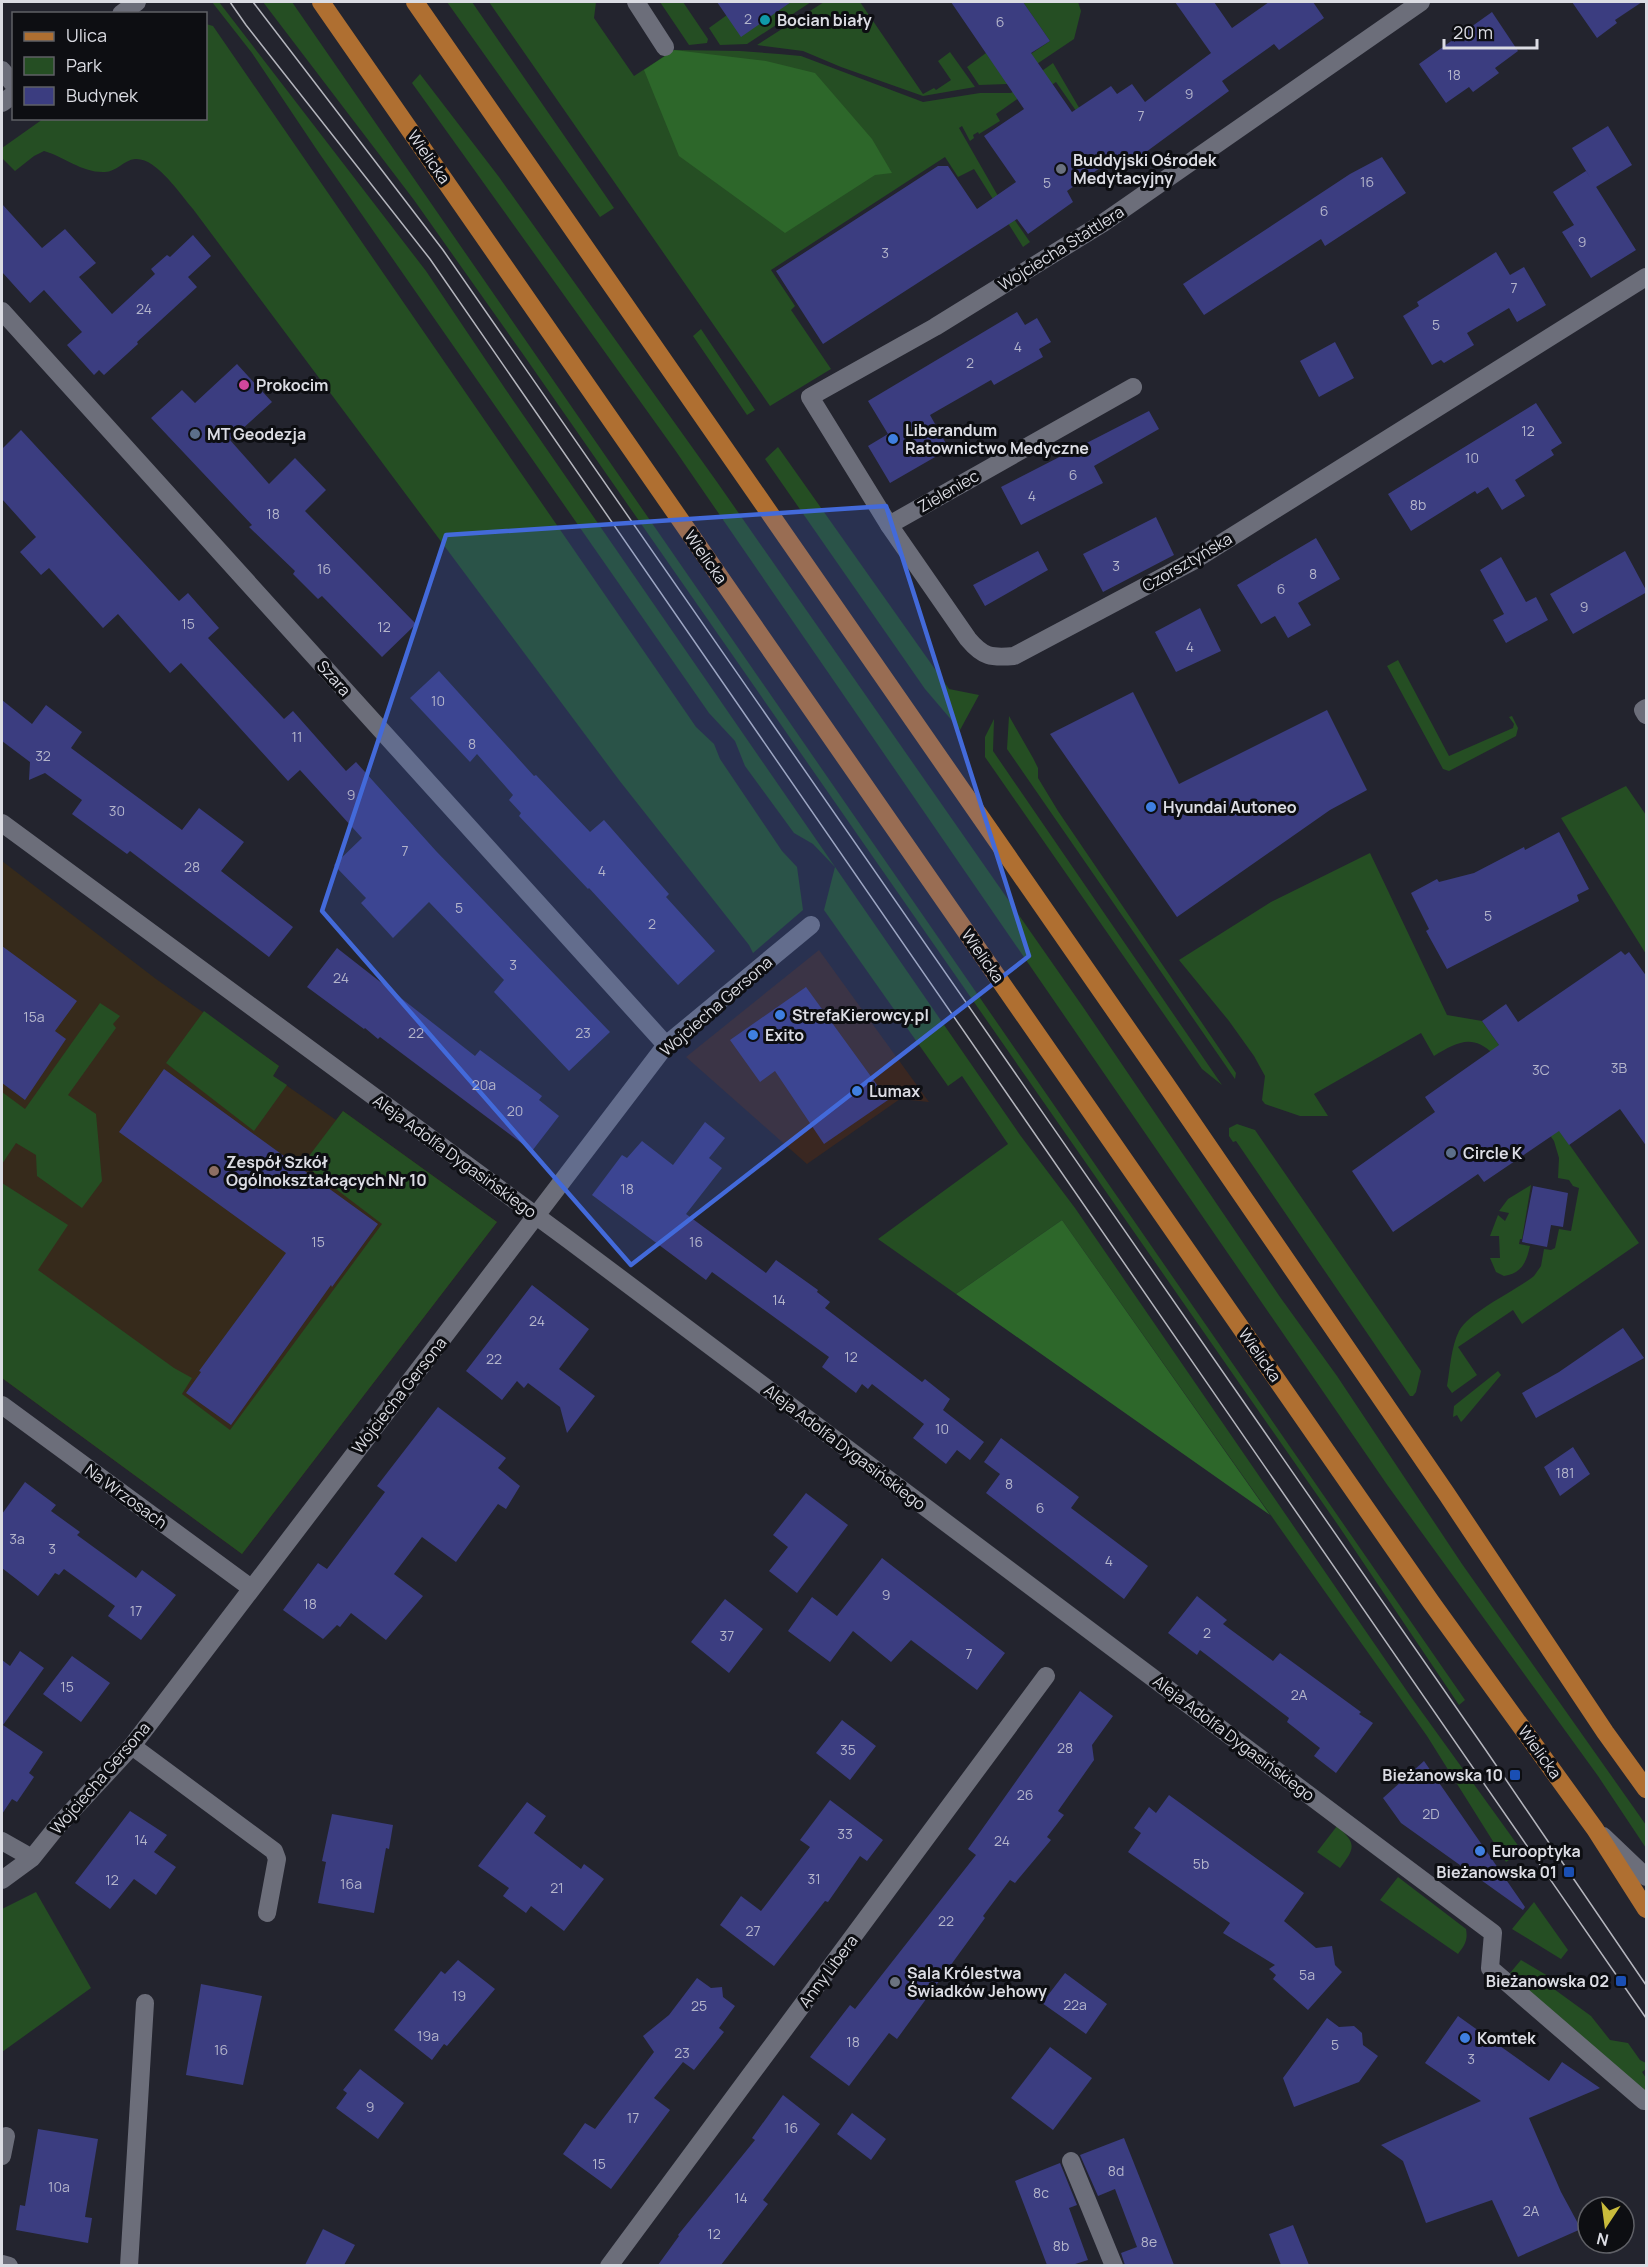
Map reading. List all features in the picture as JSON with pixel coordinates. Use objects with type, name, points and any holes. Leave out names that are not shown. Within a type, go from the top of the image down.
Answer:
[{"type":"main road","name":"Wielicka","points":[[321,2],[1431,1602],[1595,1829],[1647,1909]]},
{"type":"main road","points":[[415,2],[1165,1083],[1466,1522],[1605,1732],[1647,1789]]},
{"type":"street","points":[[124,12],[137,2]]},
{"type":"street","points":[[636,2],[665,48]]},
{"type":"street","name":"Wojciecha Stattlera","points":[[810,397],[935,327],[1103,223],[1421,2]]},
{"type":"street","points":[[2,70],[12,82]]},
{"type":"street","name":"Czorsztyńska","points":[[810,397],[889,525],[979,653],[996,658],[1014,656],[1193,561],[1647,278]]},
{"type":"street","name":"Szara","points":[[2,311],[666,1045]]},
{"type":"street","name":"Zieleniec","points":[[889,525],[1133,387]]},
{"type":"street","points":[[1647,708],[1643,710],[1647,715]]},
{"type":"street","name":"Aleja Adolfa Dygasińskiego","points":[[2,823],[536,1216],[1493,1933],[1490,1968],[1644,2101]]},
{"type":"street","name":"Wojciecha Gersona","points":[[2,1880],[32,1858],[56,1827],[132,1746],[666,1045],[811,925]]},
{"type":"street","name":"Na Wrzosach","points":[[2,1405],[251,1588]]},
{"type":"street","name":"Anny Libera","points":[[609,2265],[1046,1676]]},
{"type":"street","points":[[132,1746],[274,1851],[277,1859],[267,1912]]},
{"type":"street","points":[[1595,1829],[1647,1877]]},
{"type":"street","points":[[2,1841],[32,1858]]},
{"type":"street","points":[[129,2265],[145,2002]]},
{"type":"street","points":[[2,2156],[6,2136]]},
{"type":"street","points":[[1071,2161],[1114,2265]]},
{"type":"street","points":[[2,2264],[9,2265]]},
{"type":"highlighted area","points":[[886,506],[1029,956],[631,1265],[322,911],[446,535]]},
{"type":"shaded area","name":"Zespół Szkół Ogólnokształcących Nr 10","points":[[2,861],[156,979],[279,1066],[273,1076],[336,1120],[343,1111],[497,1222],[242,1554],[2,1378]]},
{"type":"shaded area","points":[[819,950],[929,1102],[900,1099],[807,1164],[686,1057]]},
{"type":"green space","points":[[212,2],[219,2],[426,271],[1020,1135],[1075,1208],[1411,1697],[1522,1851],[1506,1862],[1427,1736],[1062,1220],[956,1294],[878,1239],[1008,1144],[962,1076],[948,1086],[824,910],[835,867],[813,844],[794,833],[745,766],[735,741],[709,713],[319,153],[252,53]]},
{"type":"green space","points":[[263,2],[292,2],[1465,1700],[1459,1705],[1338,1525],[525,357],[414,200]]},
{"type":"green space","points":[[447,2],[472,2],[614,208],[600,217]]},
{"type":"green space","points":[[489,2],[596,2],[594,18],[634,76],[674,50],[779,54],[801,56],[923,102],[980,93],[1011,93],[1053,63],[1088,123],[1086,125],[1056,82],[1032,98],[1027,92],[996,114],[1000,121],[979,134],[978,132],[973,135],[974,138],[970,141],[962,126],[959,128],[998,196],[1030,242],[1023,247],[974,169],[958,177],[945,157],[771,270],[795,306],[791,310],[831,369],[770,406]]},
{"type":"green space","points":[[660,2],[683,2],[708,39],[707,43],[689,45]]},
{"type":"green space","points":[[786,2],[811,2],[747,44],[720,45],[709,28],[727,15],[788,4]]},
{"type":"green space","points":[[824,2],[860,2],[923,94],[934,88],[936,90],[951,80],[938,61],[950,52],[975,87],[923,96],[803,51],[757,45]]},
{"type":"green space","points":[[1023,2],[1078,2],[1081,11],[1074,39],[1007,84],[979,85],[967,67],[986,53],[1001,74],[1050,41]]},
{"type":"green space","points":[[207,24],[213,26],[696,727],[714,744],[720,759],[782,851],[797,867],[803,910],[753,953],[619,780],[193,209],[159,170],[143,160],[135,159],[113,170],[97,172],[44,151],[15,171],[2,158],[2,148],[42,120],[207,120]]},
{"type":"green space","points":[[674,50],[766,61],[815,73],[872,139],[892,173],[875,175],[785,233],[679,156],[644,70]]},
{"type":"green space","points":[[420,74],[499,177],[717,482],[1083,1007],[1280,1297],[1337,1376],[1462,1564],[1646,1825],[1646,1848],[1598,1776],[1388,1486],[675,450],[412,83]]},
{"type":"green space","points":[[701,329],[755,410],[747,415],[693,336]]},
{"type":"green space","points":[[778,447],[949,689],[979,695],[960,730],[925,689],[765,459]]},
{"type":"green space","points":[[1398,660],[1449,756],[1513,728],[1514,724],[1509,717],[1512,716],[1518,728],[1516,736],[1449,771],[1443,769],[1387,666]]},
{"type":"green space","points":[[1009,716],[1038,768],[1038,778],[1058,811],[1236,1073],[1235,1079],[1007,749]]},
{"type":"green space","points":[[994,719],[993,751],[1222,1085],[1202,1069],[985,757],[985,737]]},
{"type":"green space","points":[[1626,786],[1646,815],[1646,954],[1561,818]]},
{"type":"green space","points":[[1370,853],[1447,1015],[1482,1021],[1639,1243],[1522,1324],[1513,1310],[1458,1347],[1477,1375],[1452,1393],[1447,1386],[1452,1351],[1456,1337],[1464,1324],[1482,1309],[1534,1276],[1541,1266],[1544,1249],[1555,1248],[1559,1229],[1571,1231],[1579,1188],[1573,1186],[1569,1180],[1558,1178],[1559,1158],[1554,1141],[1493,1054],[1478,1044],[1464,1042],[1434,1056],[1421,1033],[1314,1094],[1328,1116],[1300,1116],[1265,1104],[1262,1100],[1265,1076],[1254,1056],[1229,1021],[1179,960],[1271,902]]},
{"type":"green space","points":[[100,1003],[120,1016],[113,1024],[116,1028],[68,1095],[96,1114],[102,1181],[82,1208],[37,1176],[36,1155],[16,1143],[2,1164],[2,1092],[25,1109]]},
{"type":"green space","points":[[204,1011],[279,1066],[273,1076],[287,1085],[254,1131],[166,1063]]},
{"type":"green space","points":[[343,1111],[497,1222],[242,1554],[2,1378],[2,1183],[68,1225],[38,1270],[174,1368],[192,1378],[182,1394],[230,1430],[382,1224],[303,1164]]},
{"type":"green space","points":[[1237,1124],[1255,1130],[1421,1371],[1413,1396],[1410,1396],[1236,1141],[1233,1142],[1229,1136],[1229,1128]]},
{"type":"green space","points":[[1531,1185],[1522,1239],[1519,1244],[1530,1246],[1525,1262],[1519,1270],[1504,1276],[1496,1272],[1490,1258],[1500,1258],[1499,1236],[1490,1236],[1498,1215],[1505,1221],[1509,1213],[1499,1211],[1508,1199]]},
{"type":"green space","points":[[1062,1220],[1270,1515],[956,1294]]},
{"type":"green space","points":[[1498,1371],[1501,1375],[1464,1419],[1461,1422],[1457,1415],[1453,1417],[1454,1406]]},
{"type":"green space","points":[[1337,1826],[1348,1837],[1352,1846],[1349,1856],[1340,1868],[1317,1852]]},
{"type":"green space","points":[[1398,1877],[1466,1929],[1467,1936],[1458,1954],[1380,1900]]},
{"type":"green space","points":[[36,1892],[91,1988],[2,2052],[2,1909]]},
{"type":"green space","points":[[1534,1902],[1568,1950],[1561,1959],[1512,1929]]},
{"type":"green space","points":[[1521,1960],[1548,1976],[1543,1981],[1591,2016],[1610,2040],[1628,2043],[1640,2060],[1646,2063],[1646,2069],[1642,2072],[1646,2078],[1646,2098],[1516,1983],[1510,1973]]},
{"type":"building","points":[[717,2],[791,2],[741,37]]},
{"type":"building","points":[[951,2],[1023,2],[1050,41],[1031,53],[1072,112],[1111,86],[1117,94],[1132,84],[1145,102],[1211,53],[1175,2],[1214,2],[1232,28],[1269,2],[1313,2],[1324,18],[1279,50],[1274,44],[1222,81],[1229,91],[1131,163],[1123,152],[1067,191],[1073,202],[1028,234],[1017,219],[823,344],[776,271],[938,166],[948,166],[977,209],[1016,182],[984,136],[1024,109]]},
{"type":"building","points":[[1572,2],[1642,2],[1615,20],[1617,23],[1597,38]]},
{"type":"building","points":[[1492,12],[1518,51],[1495,68],[1499,73],[1473,92],[1469,87],[1446,103],[1419,64]]},
{"type":"building","points":[[1608,126],[1632,165],[1596,187],[1572,148]]},
{"type":"building","points":[[1382,157],[1406,193],[1325,246],[1321,239],[1204,315],[1183,284],[1350,174]]},
{"type":"building","points":[[1586,171],[1636,250],[1591,278],[1562,232],[1574,225],[1553,192]]},
{"type":"building","points":[[2,204],[42,248],[65,229],[96,263],[79,277],[112,314],[155,274],[151,269],[167,255],[170,257],[193,235],[211,256],[188,277],[197,287],[104,375],[99,370],[94,375],[67,345],[82,332],[44,290],[30,303],[2,272]]},
{"type":"building","points":[[1496,252],[1510,275],[1524,267],[1546,305],[1517,322],[1509,308],[1467,333],[1474,345],[1444,363],[1441,360],[1432,365],[1403,316],[1419,306],[1417,302]]},
{"type":"building","points":[[1017,312],[1025,325],[1037,318],[1051,342],[1039,349],[1043,357],[994,385],[991,380],[930,415],[949,449],[890,483],[868,446],[888,434],[868,401]]},
{"type":"building","points":[[1335,342],[1354,378],[1319,397],[1300,361]]},
{"type":"building","points":[[237,364],[272,402],[230,440],[269,484],[295,458],[326,490],[305,511],[416,624],[382,657],[322,596],[318,599],[293,574],[295,571],[249,527],[252,525],[151,418],[182,390],[195,403]]},
{"type":"building","points":[[1536,403],[1562,443],[1551,450],[1554,455],[1515,480],[1525,496],[1502,510],[1488,487],[1477,494],[1475,491],[1411,531],[1388,494]]},
{"type":"building","points":[[1149,411],[1159,429],[1094,466],[1103,483],[1021,525],[1001,487]]},
{"type":"building","points":[[21,430],[179,601],[188,593],[219,628],[208,638],[284,719],[293,711],[346,771],[356,762],[436,851],[610,1032],[569,1071],[494,992],[504,980],[429,902],[393,938],[361,903],[366,898],[334,865],[362,838],[300,770],[288,781],[181,663],[170,673],[118,614],[103,628],[49,568],[41,575],[20,552],[36,537],[2,499],[2,449]]},
{"type":"building","points":[[1156,517],[1174,555],[1103,592],[1083,554]]},
{"type":"building","points":[[1316,538],[1340,579],[1298,603],[1311,625],[1288,638],[1275,616],[1261,624],[1237,585]]},
{"type":"building","points":[[1038,551],[1048,570],[985,606],[973,585]]},
{"type":"building","points":[[1625,551],[1647,592],[1573,634],[1550,594]]},
{"type":"building","points":[[1501,557],[1526,602],[1536,597],[1548,620],[1506,643],[1493,620],[1504,614],[1480,570]]},
{"type":"building","points":[[1200,608],[1221,651],[1176,672],[1155,632]]},
{"type":"building","points":[[439,671],[534,776],[536,775],[590,832],[604,820],[669,894],[666,897],[715,951],[678,985],[519,816],[521,813],[509,800],[513,795],[477,754],[470,762],[410,698]]},
{"type":"building","points":[[1133,692],[1179,784],[1327,710],[1367,790],[1330,810],[1177,917],[1050,734]]},
{"type":"building","points":[[2,700],[32,724],[46,705],[82,732],[71,748],[182,830],[199,808],[244,842],[221,871],[293,927],[269,957],[130,851],[127,854],[72,814],[82,800],[45,773],[29,780],[30,762],[2,741]]},
{"type":"building","points":[[1559,832],[1589,889],[1577,895],[1579,901],[1447,969],[1426,931],[1429,929],[1411,893],[1437,879],[1439,882],[1474,873]]},
{"type":"building","points":[[2,946],[77,1001],[55,1031],[66,1039],[25,1100],[2,1083]]},
{"type":"building","points":[[337,948],[475,1056],[480,1050],[542,1096],[539,1100],[559,1116],[532,1151],[380,1037],[378,1039],[307,987]]},
{"type":"building","points":[[1621,951],[1625,955],[1629,952],[1647,977],[1647,1147],[1620,1109],[1569,1145],[1559,1131],[1484,1182],[1478,1174],[1393,1232],[1352,1171],[1435,1112],[1425,1097],[1499,1045],[1482,1021],[1506,1004],[1518,1022]]},
{"type":"building","points":[[806,987],[888,1100],[824,1144],[775,1071],[760,1082],[730,1040]]},
{"type":"building","points":[[164,1069],[378,1224],[332,1287],[331,1285],[231,1425],[186,1393],[201,1372],[199,1371],[286,1253],[119,1132]]},
{"type":"building","points":[[705,1122],[725,1138],[709,1158],[722,1168],[686,1214],[766,1273],[776,1260],[818,1290],[817,1292],[830,1302],[825,1308],[922,1382],[925,1379],[950,1399],[943,1410],[984,1442],[970,1460],[957,1450],[946,1464],[913,1438],[924,1424],[872,1384],[868,1389],[862,1384],[856,1393],[822,1367],[829,1357],[712,1272],[706,1280],[592,1195],[622,1155],[627,1158],[642,1141],[673,1165]]},
{"type":"building","points":[[1533,1186],[1568,1193],[1563,1227],[1551,1225],[1547,1247],[1522,1242]]},
{"type":"building","points":[[532,1285],[589,1329],[559,1369],[595,1396],[567,1433],[560,1407],[528,1383],[524,1388],[517,1381],[502,1400],[466,1371]]},
{"type":"building","points":[[1623,1328],[1644,1358],[1536,1418],[1522,1393],[1559,1372]]},
{"type":"building","points":[[438,1407],[506,1458],[498,1468],[520,1486],[506,1509],[498,1504],[456,1562],[422,1537],[394,1574],[423,1596],[386,1640],[351,1613],[340,1627],[337,1625],[323,1639],[283,1610],[318,1563],[327,1569],[385,1492],[377,1486]]},
{"type":"building","points":[[1001,1438],[1079,1497],[1071,1508],[1148,1566],[1124,1599],[986,1493],[1000,1474],[984,1462]]},
{"type":"building","points":[[1573,1447],[1590,1474],[1560,1496],[1544,1467]]},
{"type":"building","points":[[25,1482],[56,1505],[51,1511],[80,1532],[77,1535],[136,1578],[142,1570],[176,1595],[141,1640],[108,1616],[115,1606],[64,1569],[59,1575],[55,1573],[38,1596],[2,1568],[2,1514]]},
{"type":"building","points":[[806,1493],[848,1525],[797,1593],[769,1571],[788,1547],[773,1535]]},
{"type":"building","points":[[882,1558],[1005,1653],[977,1690],[911,1640],[891,1662],[853,1631],[830,1662],[788,1631],[812,1597],[837,1616]]},
{"type":"building","points":[[1197,1596],[1227,1620],[1223,1624],[1273,1661],[1280,1653],[1373,1723],[1336,1773],[1314,1756],[1320,1748],[1287,1722],[1289,1718],[1200,1650],[1197,1655],[1168,1633]]},
{"type":"building","points":[[725,1599],[763,1629],[729,1673],[691,1642]]},
{"type":"building","points":[[20,1651],[44,1668],[3,1725],[43,1752],[29,1773],[34,1777],[17,1802],[12,1799],[2,1814],[2,1660],[10,1666]]},
{"type":"building","points":[[72,1656],[110,1683],[81,1722],[43,1694]]},
{"type":"building","points":[[1080,1691],[1113,1716],[1092,1745],[1094,1760],[1058,1811],[1064,1815],[1047,1837],[1051,1840],[1015,1883],[1010,1880],[897,2039],[889,2033],[849,2086],[810,2057],[850,2005],[855,2009],[976,1855],[968,1849]]},
{"type":"building","points":[[842,1720],[876,1746],[850,1780],[816,1753]]},
{"type":"building","points":[[1424,1761],[1525,1907],[1523,1910],[1401,1823],[1383,1798]]},
{"type":"building","points":[[1169,1795],[1304,1893],[1284,1921],[1316,1948],[1332,1946],[1335,1965],[1342,1972],[1308,2010],[1273,1979],[1276,1975],[1269,1969],[1275,1965],[1223,1933],[1230,1923],[1128,1852],[1141,1833],[1134,1828],[1149,1807],[1156,1813]]},
{"type":"building","points":[[830,1800],[883,1840],[867,1861],[860,1856],[828,1902],[825,1901],[774,1966],[720,1925],[741,1896],[761,1911],[810,1847],[800,1840]]},
{"type":"building","points":[[527,1802],[546,1816],[534,1833],[581,1869],[584,1864],[604,1879],[564,1931],[531,1906],[526,1913],[503,1896],[509,1888],[478,1866]]},
{"type":"building","points":[[130,1811],[167,1835],[154,1852],[176,1867],[156,1895],[134,1879],[110,1909],[75,1883]]},
{"type":"building","points":[[332,1814],[393,1825],[389,1849],[386,1848],[374,1913],[318,1903],[326,1862],[322,1861]]},
{"type":"building","points":[[458,1960],[495,1989],[447,2046],[444,2044],[432,2060],[394,2030],[441,1971],[445,1974]]},
{"type":"building","points":[[1065,1973],[1107,2004],[1086,2034],[1042,2003]]},
{"type":"building","points":[[697,1978],[711,1988],[722,1987],[723,1997],[735,2006],[719,2028],[724,2032],[694,2070],[683,2062],[654,2098],[670,2110],[611,2189],[563,2154],[585,2123],[595,2129],[654,2052],[643,2036],[669,2015]]},
{"type":"building","points":[[201,1984],[262,1996],[243,2085],[186,2075]]},
{"type":"building","points":[[1458,2016],[1549,2081],[1562,2062],[1600,2088],[1529,2118],[1561,2192],[1576,2220],[1576,2231],[1518,2257],[1492,2200],[1426,2223],[1403,2161],[1381,2145],[1481,2101],[1425,2063]]},
{"type":"building","points":[[1327,2018],[1339,2027],[1354,2026],[1362,2033],[1363,2045],[1378,2056],[1359,2082],[1294,2107],[1283,2078]]},
{"type":"building","points":[[1050,2047],[1092,2078],[1053,2130],[1011,2098]]},
{"type":"building","points":[[360,2069],[404,2103],[378,2139],[336,2108],[347,2093],[343,2090]]},
{"type":"building","points":[[783,2095],[820,2124],[763,2200],[768,2204],[721,2265],[658,2265],[678,2235],[755,2140],[752,2138]]},
{"type":"building","points":[[852,2113],[886,2139],[871,2160],[837,2134]]},
{"type":"building","points":[[38,2129],[98,2139],[85,2217],[92,2218],[88,2243],[16,2230],[20,2205],[25,2206]]},
{"type":"building","points":[[1124,2138],[1174,2265],[1125,2265],[1121,2253],[1137,2247],[1115,2189],[1098,2196],[1080,2155]]},
{"type":"building","points":[[1060,2163],[1077,2205],[1069,2208],[1088,2260],[1072,2265],[1047,2265],[1015,2181]]},
{"type":"building","points":[[1293,2225],[1309,2265],[1281,2265],[1269,2234]]},
{"type":"building","points":[[323,2229],[355,2245],[344,2265],[305,2265]]},
{"type":"tram line","points":[[230,2],[430,259],[1646,2018]]},
{"type":"tram line","points":[[253,2],[443,250],[1485,1749],[1646,1985]]},
{"type":"place","name":"Bocian biały","points":[[765,20]]},
{"type":"place","name":"Buddyjski Ośrodek Medytacyjny","points":[[1061,169]]},
{"type":"place","name":"Prokocim","points":[[244,385]]},
{"type":"place","name":"MT Geodezja","points":[[195,434]]},
{"type":"place","name":"Liberandum Ratownictwo Medyczne","points":[[893,439]]},
{"type":"place","name":"Hyundai Autoneo","points":[[1151,807]]},
{"type":"place","name":"StrefaKierowcy.pl","points":[[780,1015]]},
{"type":"place","name":"Exito","points":[[753,1035]]},
{"type":"place","name":"Lumax","points":[[857,1091]]},
{"type":"place","name":"Circle K","points":[[1451,1153]]},
{"type":"place","name":"Zespół Szkół Ogólnokształcących Nr 10","points":[[214,1171]]},
{"type":"place","name":"Bieżanowska 10","points":[[1515,1775]]},
{"type":"place","name":"Eurooptyka","points":[[1480,1851]]},
{"type":"place","name":"Bieżanowska 01","points":[[1569,1872]]},
{"type":"place","name":"Bieżanowska 02","points":[[1621,1981]]},
{"type":"place","name":"Sala Królestwa Świadków Jehowy","points":[[895,1982]]},
{"type":"place","name":"Komtek","points":[[1465,2038]]}]
